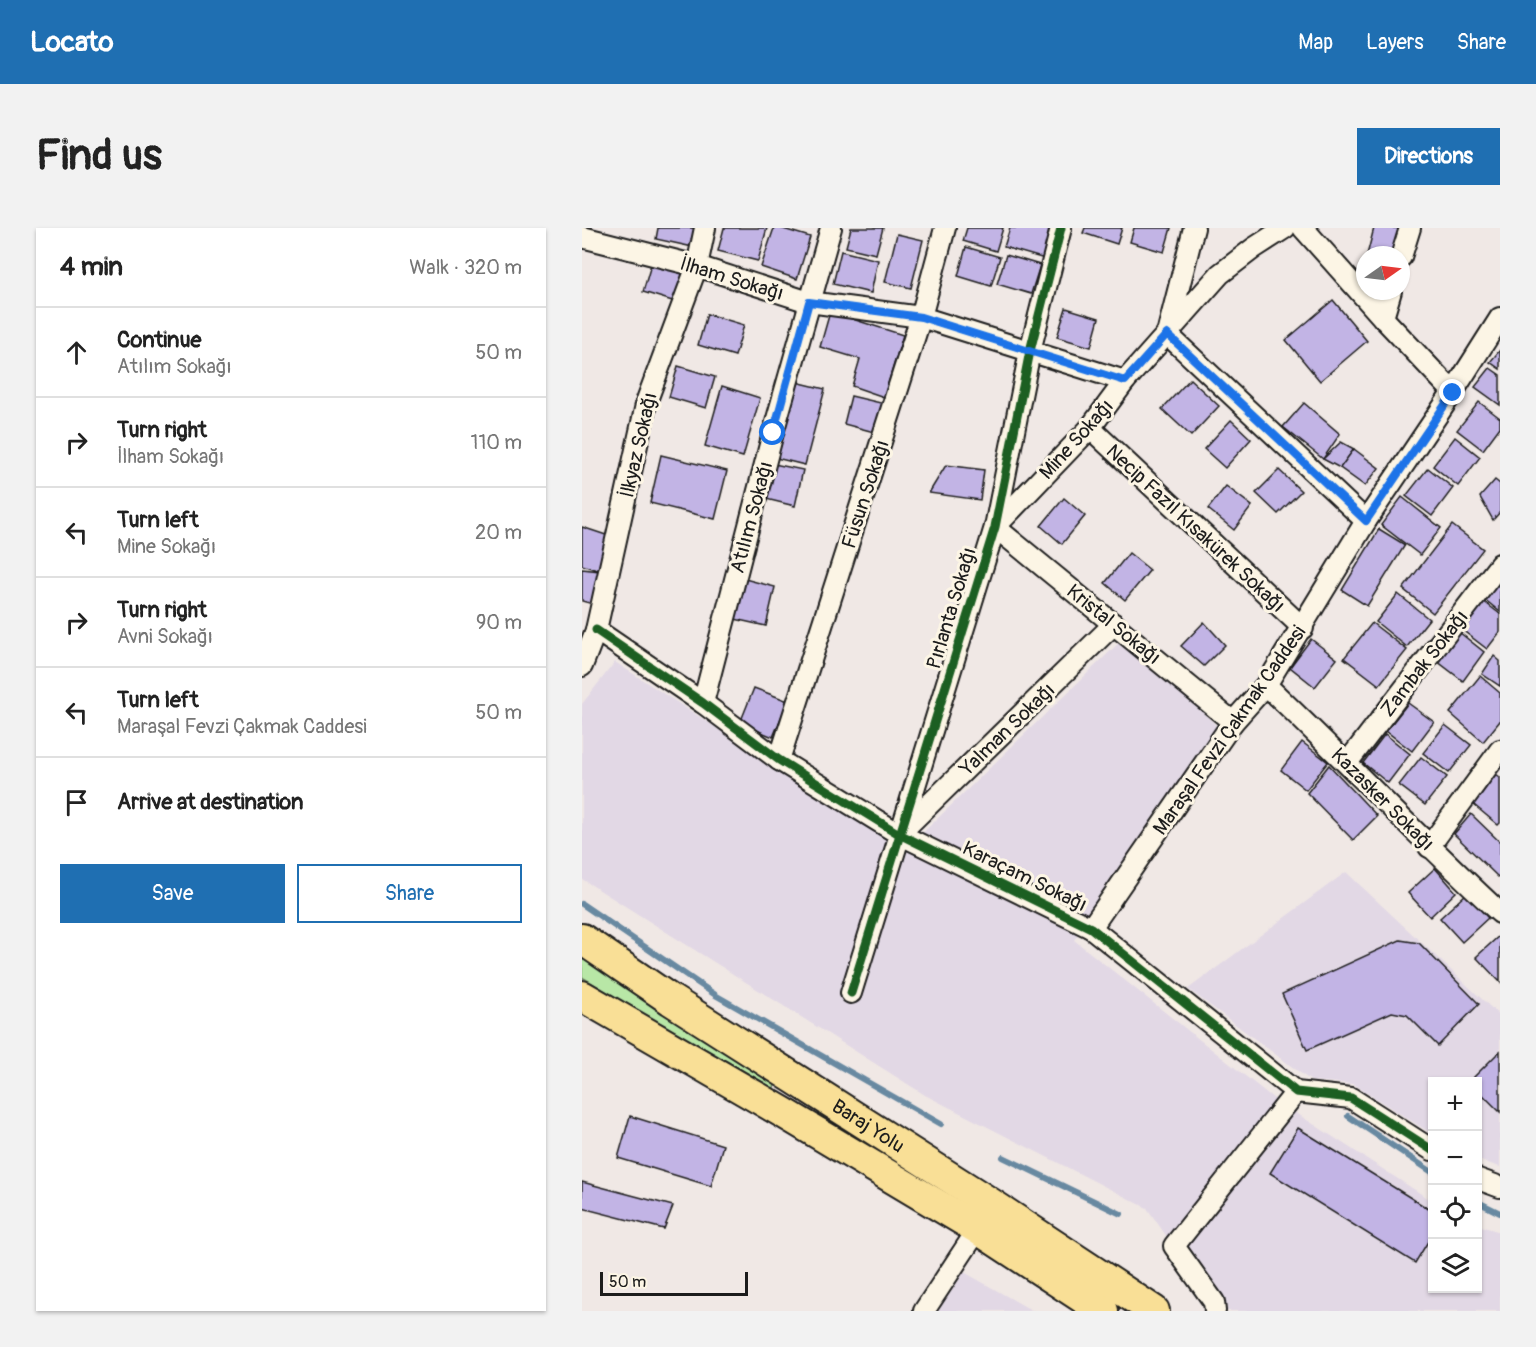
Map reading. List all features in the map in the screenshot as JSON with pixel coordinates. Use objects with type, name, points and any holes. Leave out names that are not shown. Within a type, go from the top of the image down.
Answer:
[{"type":"main road","name":"Baraj Yolu","points":[[582,939],[984,1216],[1103,1311]]},
{"type":"main road","name":"Baraj Yolu","points":[[582,996],[784,1113],[984,1216],[1154,1311]]},
{"type":"street","name":"İlkyaz Sokağı","points":[[582,666],[596,630],[647,400],[697,266],[705,228]]},
{"type":"street","name":"Atılım Sokağı","points":[[703,702],[770,444],[831,228]]},
{"type":"street","name":"Füsun Sokağı","points":[[779,759],[921,317],[945,228]]},
{"type":"street","name":"Pırlanta Sokağı","points":[[851,993],[995,527],[1030,351],[1062,228]]},
{"type":"street","points":[[1194,228],[1167,334],[1366,521]]},
{"type":"street","name":"Mine Sokağı","points":[[995,527],[1090,428],[1125,381],[1220,274],[1285,228]]},
{"type":"street","points":[[1303,228],[1453,393]]},
{"type":"street","points":[[1404,246],[1410,228]]},
{"type":"street","name":"İlham Sokağı","points":[[582,237],[697,266],[809,302],[921,317],[1125,381]]},
{"type":"street","points":[[1383,318],[1388,300]]},
{"type":"street","name":"Maraşal Fevzi Çakmak Caddesi","points":[[1091,928],[1233,722],[1266,685],[1366,521],[1453,393],[1500,318]]},
{"type":"street","name":"Necip Fazıl Kısakürek Sokağı","points":[[1090,428],[1302,628]]},
{"type":"street","name":"Kristal Sokağı","points":[[995,527],[1233,722]]},
{"type":"street","name":"Zambak Sokağı","points":[[1347,763],[1500,564]]},
{"type":"street","name":"Yalman Sokağı","points":[[899,834],[1114,624]]},
{"type":"street","name":"Karaçam Sokağı","points":[[596,630],[703,702],[779,759],[899,834],[1091,928],[1296,1092]]},
{"type":"street","name":"Kazasker Sokağı","points":[[1266,685],[1429,847],[1500,913]]},
{"type":"street","points":[[1429,847],[1500,750]]},
{"type":"street","points":[[1215,1311],[1214,1302],[1174,1246],[1296,1092],[1351,1098],[1428,1147]]},
{"type":"street","points":[[1482,1180],[1500,1187]]},
{"type":"street","points":[[924,1311],[984,1216]]},
{"type":"shaded area","points":[[1125,637],[1221,730],[1074,940],[1273,1098],[1428,1198],[1428,1293],[1482,1293],[1482,1226],[1500,1232],[1500,1311],[1218,1311],[1147,1208],[925,1095],[582,879],[582,704],[615,662],[905,850]]},
{"type":"shaded area","points":[[1346,872],[1500,1016],[1500,1167],[1482,1161],[1482,1077],[1428,1077],[1428,1131],[1353,1084],[1311,1081],[1188,989]]},
{"type":"shaded area","points":[[964,1272],[1033,1311],[938,1311]]},
{"type":"green space","points":[[582,953],[776,1083],[772,1092],[582,977]]},
{"type":"green space","points":[[821,1111],[966,1209],[815,1120]]},
{"type":"building","points":[[658,228],[697,228],[693,247],[656,239]]},
{"type":"building","points":[[724,228],[767,228],[758,261],[718,251]]},
{"type":"building","points":[[774,228],[810,237],[797,279],[761,267]]},
{"type":"building","points":[[851,228],[883,228],[876,254],[846,247]]},
{"type":"building","points":[[967,228],[1003,228],[996,251],[963,241]]},
{"type":"building","points":[[1010,228],[1054,228],[1045,259],[1004,247]]},
{"type":"building","points":[[1085,228],[1122,228],[1117,244],[1083,233]]},
{"type":"building","points":[[1134,228],[1171,228],[1164,252],[1130,242]]},
{"type":"building","points":[[1374,228],[1402,228],[1397,246],[1369,246]]},
{"type":"building","points":[[897,234],[923,240],[911,288],[885,282]]},
{"type":"building","points":[[966,247],[1000,257],[991,286],[958,276]]},
{"type":"building","points":[[841,251],[878,260],[871,293],[833,284]]},
{"type":"building","points":[[1006,255],[1040,265],[1031,294],[997,284]]},
{"type":"building","points":[[652,261],[688,272],[679,303],[643,292]]},
{"type":"building","points":[[1333,300],[1367,341],[1320,381],[1286,340]]},
{"type":"building","points":[[1066,308],[1099,318],[1091,347],[1057,337]]},
{"type":"building","points":[[830,312],[903,335],[884,397],[852,386],[860,359],[820,347]]},
{"type":"building","points":[[707,314],[744,325],[735,356],[698,345]]},
{"type":"building","points":[[1500,350],[1500,369],[1490,362]]},
{"type":"building","points":[[678,366],[715,377],[706,408],[669,397]]},
{"type":"building","points":[[1490,368],[1500,375],[1500,405],[1475,387]]},
{"type":"building","points":[[1190,379],[1219,406],[1191,436],[1162,409]]},
{"type":"building","points":[[796,382],[825,389],[805,465],[776,458]]},
{"type":"building","points":[[722,386],[760,398],[743,457],[705,446]]},
{"type":"building","points":[[851,396],[885,404],[878,433],[844,424]]},
{"type":"building","points":[[1479,402],[1500,418],[1500,427],[1483,450],[1457,430]]},
{"type":"building","points":[[1304,403],[1340,434],[1323,459],[1283,427]]},
{"type":"building","points":[[1231,420],[1251,439],[1225,468],[1204,449]]},
{"type":"building","points":[[1455,437],[1480,457],[1458,486],[1433,466]]},
{"type":"building","points":[[1341,442],[1354,449],[1340,468],[1323,459]]},
{"type":"building","points":[[1354,449],[1379,468],[1365,486],[1340,468]]},
{"type":"building","points":[[661,455],[727,471],[715,519],[650,503]]},
{"type":"building","points":[[769,463],[803,470],[795,506],[762,498]]},
{"type":"building","points":[[946,465],[984,470],[980,500],[929,493]]},
{"type":"building","points":[[1428,468],[1453,488],[1432,516],[1406,496]]},
{"type":"building","points":[[1279,470],[1301,491],[1278,514],[1256,493]]},
{"type":"building","points":[[1495,480],[1500,484],[1500,512],[1493,520],[1480,497]]},
{"type":"building","points":[[1226,486],[1252,506],[1234,530],[1208,509]]},
{"type":"building","points":[[1402,497],[1441,528],[1420,555],[1381,525]]},
{"type":"building","points":[[1064,498],[1085,516],[1062,544],[1041,526]]},
{"type":"building","points":[[1452,525],[1483,549],[1433,613],[1403,589]]},
{"type":"building","points":[[582,527],[609,536],[600,571],[582,565]]},
{"type":"building","points":[[1379,529],[1405,545],[1367,606],[1342,590]]},
{"type":"building","points":[[1129,553],[1150,570],[1125,600],[1105,583]]},
{"type":"building","points":[[582,569],[600,571],[593,604],[582,601]]},
{"type":"building","points":[[1500,576],[1500,612],[1483,598]]},
{"type":"building","points":[[741,578],[775,587],[766,626],[730,618]]},
{"type":"building","points":[[1398,594],[1429,619],[1407,647],[1376,622]]},
{"type":"building","points":[[1483,601],[1500,614],[1500,632],[1487,649],[1461,629]]},
{"type":"building","points":[[1204,622],[1225,645],[1204,666],[1181,646]]},
{"type":"building","points":[[1372,623],[1407,650],[1379,685],[1344,658]]},
{"type":"building","points":[[1459,632],[1484,652],[1463,681],[1437,661]]},
{"type":"building","points":[[1311,639],[1337,659],[1315,687],[1290,667]]},
{"type":"building","points":[[1494,656],[1500,661],[1500,686],[1482,674]]},
{"type":"building","points":[[1480,676],[1500,693],[1500,721],[1483,742],[1450,713]]},
{"type":"building","points":[[754,688],[788,701],[773,737],[740,723]]},
{"type":"building","points":[[1408,703],[1434,722],[1412,751],[1386,731]]},
{"type":"building","points":[[1445,725],[1471,745],[1449,773],[1423,753]]},
{"type":"building","points":[[1385,734],[1410,754],[1388,783],[1363,763]]},
{"type":"building","points":[[1302,742],[1328,762],[1306,790],[1281,770]]},
{"type":"building","points":[[1421,757],[1447,777],[1425,805],[1399,785]]},
{"type":"building","points":[[1329,765],[1377,816],[1353,840],[1307,793]]},
{"type":"building","points":[[1492,771],[1500,777],[1500,823],[1498,825],[1468,800]]},
{"type":"building","points":[[1471,814],[1500,842],[1500,875],[1498,877],[1454,834]]},
{"type":"building","points":[[1435,868],[1456,892],[1430,917],[1408,893]]},
{"type":"building","points":[[1466,894],[1488,918],[1462,942],[1440,918]]},
{"type":"building","points":[[1500,935],[1500,982],[1476,957]]},
{"type":"building","points":[[1400,940],[1419,943],[1479,1004],[1438,1046],[1407,1015],[1392,1012],[1307,1050],[1282,994]]},
{"type":"building","points":[[1500,1051],[1500,1112],[1482,1094],[1482,1077],[1474,1077]]},
{"type":"building","points":[[630,1116],[723,1145],[711,1186],[618,1158]]},
{"type":"building","points":[[1298,1128],[1428,1209],[1428,1242],[1415,1263],[1270,1173]]},
{"type":"building","points":[[582,1182],[673,1206],[664,1229],[582,1208]]},
{"type":"waterway","points":[[582,904],[717,996],[941,1124]]},
{"type":"waterway","points":[[1348,1116],[1428,1169]]},
{"type":"waterway","points":[[1003,1157],[1121,1214]]},
{"type":"waterway","points":[[1482,1204],[1500,1213]]},
{"type":"cycle path","points":[[851,993],[995,527],[1030,351],[1061,228]]},
{"type":"cycle path","points":[[596,630],[703,703],[779,760],[899,834],[1091,928],[1296,1092],[1351,1098],[1428,1147]]},
{"type":"route","points":[[773,433],[809,302],[921,317],[1125,381],[1167,334],[1366,521],[1453,393]]}]
